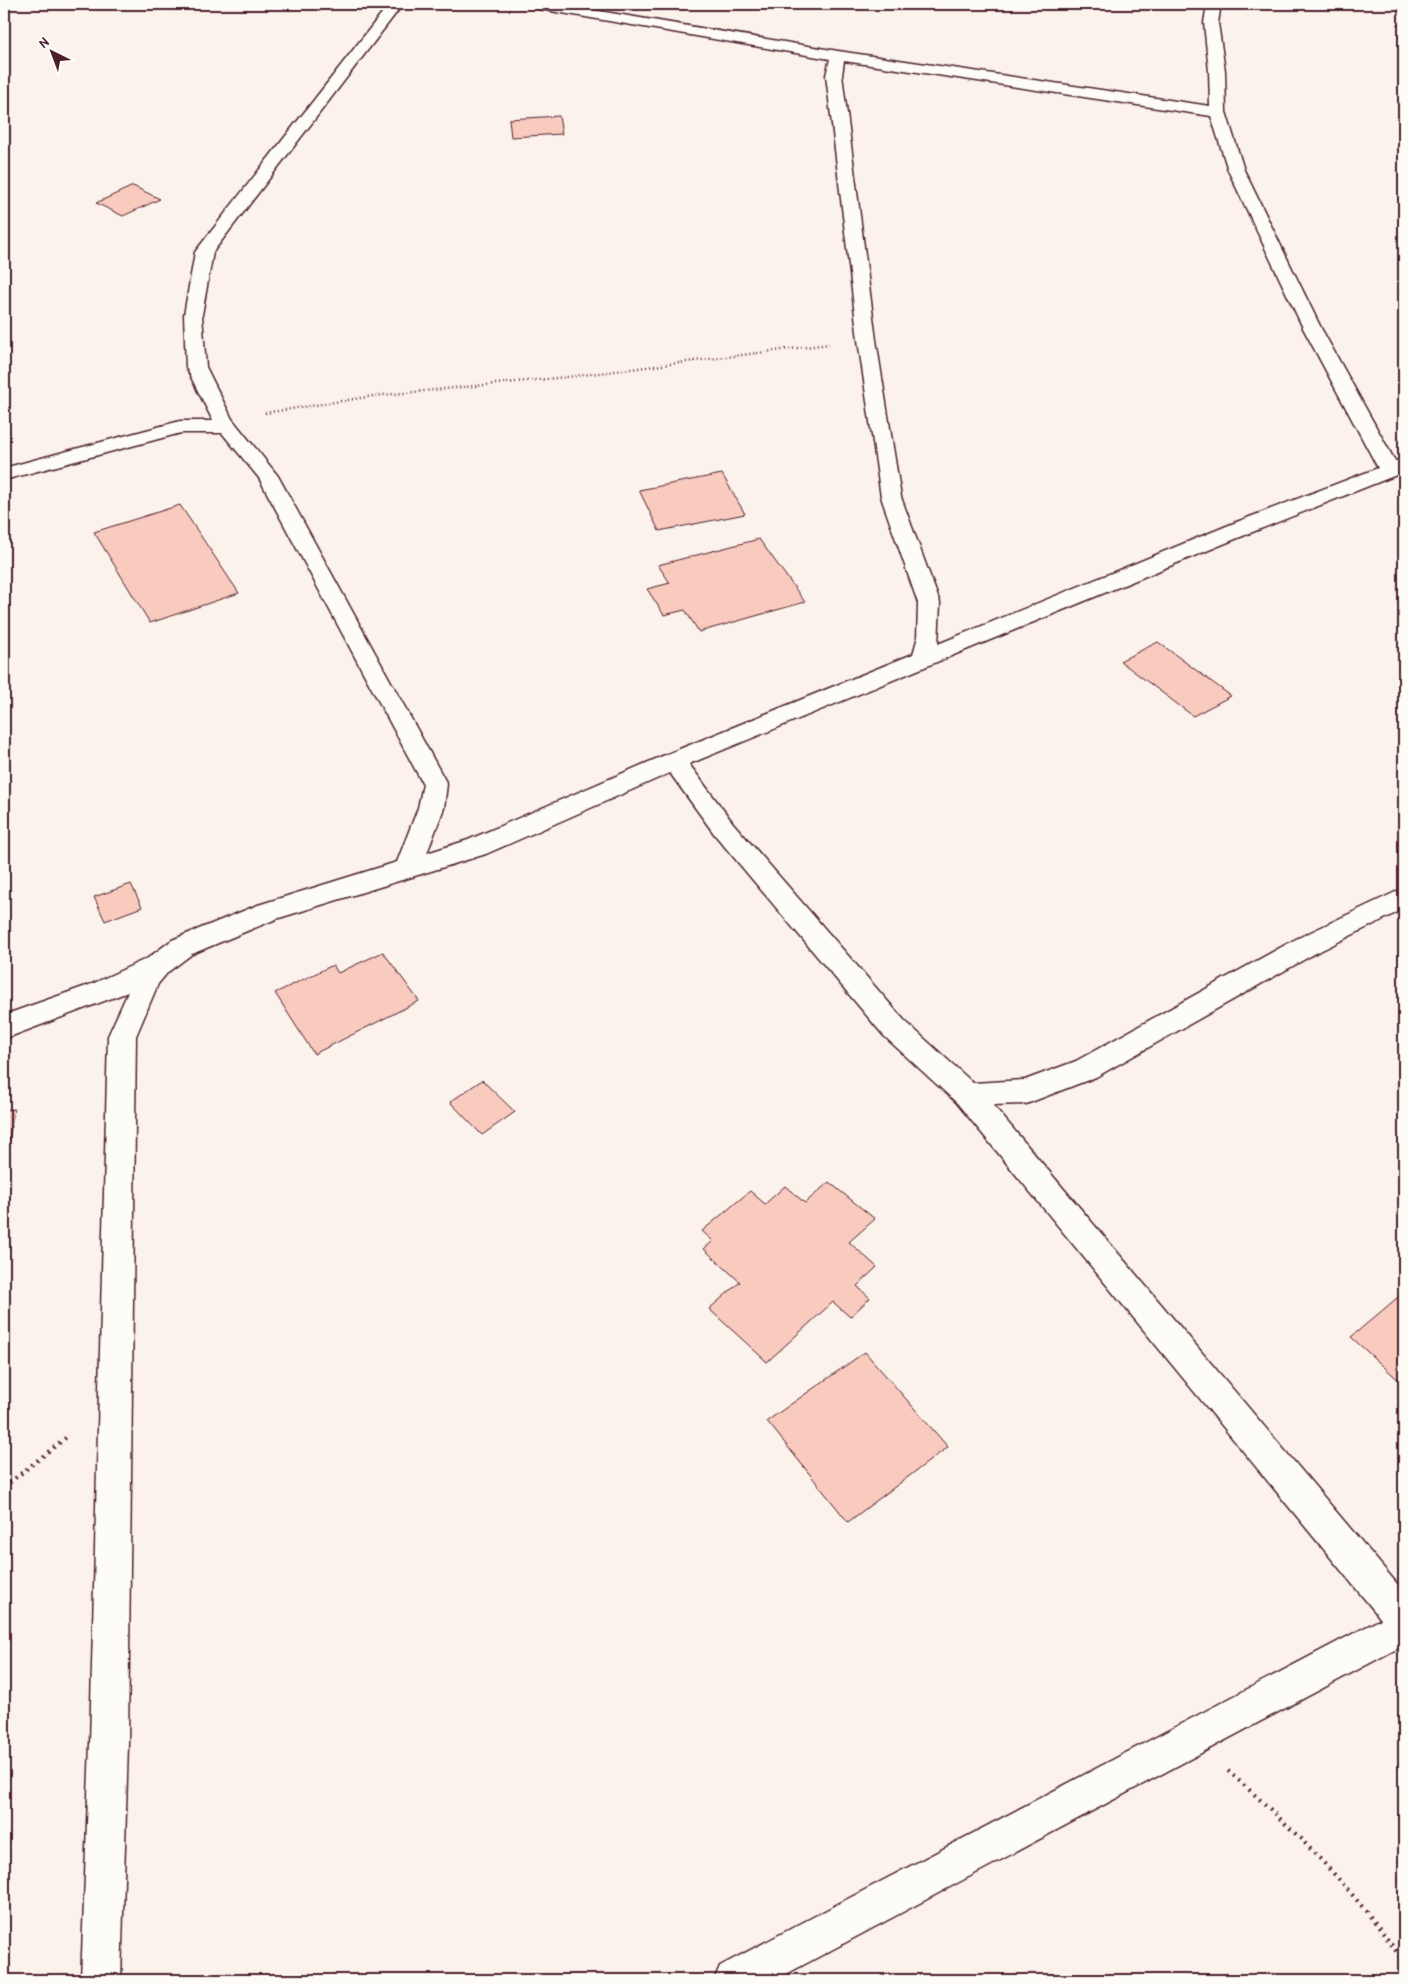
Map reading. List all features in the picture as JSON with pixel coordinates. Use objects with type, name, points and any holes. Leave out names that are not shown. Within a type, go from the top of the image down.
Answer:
[{"type":"street","points":[[396,4],[204,252],[193,315],[196,367],[225,424],[268,476],[435,784],[431,808],[408,868]]},
{"type":"street","points":[[533,4],[838,56],[1218,112]]},
{"type":"street","points":[[4,1028],[20,1020],[102,992],[158,964],[182,947],[268,912],[477,847],[674,761],[1242,528],[1397,468],[1312,328],[1236,170],[1218,112],[1217,71],[1211,23],[1214,4]]},
{"type":"street","points":[[838,56],[834,74],[867,340],[891,497],[928,603],[928,640],[923,660]]},
{"type":"street","points":[[4,474],[180,427],[225,424]]},
{"type":"street","points":[[674,761],[724,829],[894,1028],[967,1095],[1404,1619]]},
{"type":"street","points":[[967,1095],[1026,1092],[1086,1069],[1304,947],[1404,898]]},
{"type":"street","points":[[101,1980],[110,1734],[122,1036],[147,979],[158,964]]},
{"type":"street","points":[[734,1980],[1404,1626]]},
{"type":"path","points":[[225,424],[276,410],[373,396],[567,377],[867,340]]},
{"type":"path","points":[[4,1487],[58,1443],[115,1402]]},
{"type":"path","points":[[1191,1740],[1260,1799],[1324,1864],[1392,1944],[1404,1963]]},
{"type":"building","points":[[559,116],[562,134],[511,137],[509,119]]},
{"type":"building","points":[[133,186],[160,199],[123,216],[96,203]]},
{"type":"building","points":[[722,474],[745,514],[659,531],[639,490]]},
{"type":"building","points":[[180,505],[239,593],[150,623],[94,532]]},
{"type":"building","points":[[759,539],[805,602],[699,632],[685,610],[664,615],[647,589],[670,583],[658,565]]},
{"type":"building","points":[[1158,642],[1231,696],[1193,716],[1120,661]]},
{"type":"building","points":[[131,884],[142,907],[105,921],[94,897]]},
{"type":"building","points":[[383,952],[419,1001],[314,1054],[275,993],[333,965],[338,973]]},
{"type":"building","points":[[482,1080],[515,1112],[482,1135],[450,1102]]},
{"type":"building","points":[[14,1109],[8,1146],[4,1147],[4,1110]]},
{"type":"building","points":[[829,1182],[875,1219],[849,1242],[877,1267],[857,1286],[870,1298],[850,1317],[833,1302],[767,1362],[709,1309],[740,1282],[704,1249],[713,1241],[702,1231],[750,1191],[765,1204],[785,1186],[805,1203]]},
{"type":"building","points":[[1404,1292],[1404,1385],[1351,1337]]},
{"type":"building","points":[[865,1352],[948,1447],[848,1522],[767,1421]]}]
